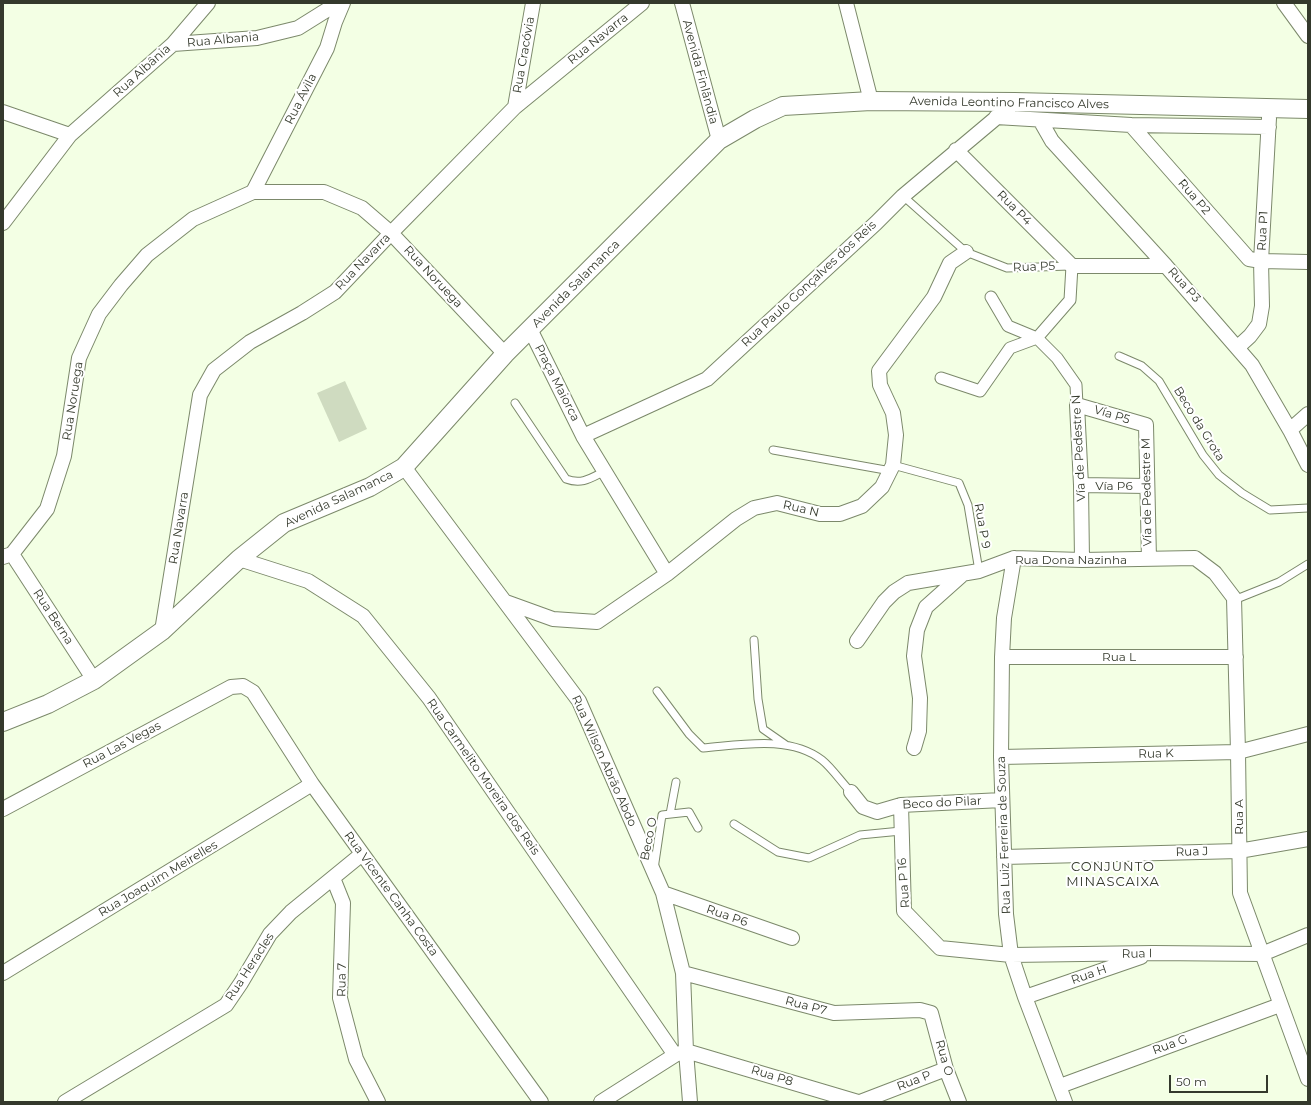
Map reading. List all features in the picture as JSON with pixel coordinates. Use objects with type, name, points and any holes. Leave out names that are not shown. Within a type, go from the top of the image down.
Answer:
[{"type":"street","name":"Rua Albânia","points":[[3,223],[70,135],[173,44],[208,3]]},
{"type":"street","name":"Rua Albania","points":[[173,44],[257,38],[298,28],[338,3]]},
{"type":"street","name":"Rua Ávila","points":[[253,192],[327,48],[343,3]]},
{"type":"street","name":"Rua Cracóvia","points":[[516,107],[533,3]]},
{"type":"street","name":"Rua Navarra","points":[[162,631],[200,395],[214,370],[250,342],[302,313],[335,292],[391,232],[516,107],[642,3]]},
{"type":"street","name":"Avenida Finlândia","points":[[682,3],[719,140]]},
{"type":"street","points":[[846,3],[871,101]]},
{"type":"street","points":[[1284,3],[1308,36]]},
{"type":"street","name":"Avenida Leontino Francisco Alves","points":[[719,140],[755,119],[783,106],[871,101],[1015,102],[1308,109]]},
{"type":"street","name":"Rua Paulo Gonçalves dos Reis","points":[[583,436],[707,379],[876,223],[903,196],[1015,102]]},
{"type":"street","name":"Rua P1","points":[[1238,346],[1250,336],[1259,324],[1262,306],[1261,261],[1270,108]]},
{"type":"street","points":[[3,112],[70,135]]},
{"type":"street","name":"Avenida Leontino Francisco Alves","points":[[996,117],[1131,125],[1269,127]]},
{"type":"street","name":"Rua P3","points":[[1040,120],[1052,141],[1238,346],[1252,365],[1290,430],[1308,465]]},
{"type":"street","name":"Rua P2","points":[[1131,125],[1249,259],[1261,261]]},
{"type":"street","name":"Avenida Salamanca","points":[[3,722],[48,704],[94,680],[162,631],[239,559],[284,523],[370,487],[404,467],[505,354],[719,140]]},
{"type":"street","name":"Rua P4","points":[[956,150],[1072,266]]},
{"type":"street","name":"Rua Noruega","points":[[7,555],[47,509],[64,456],[79,358],[99,314],[121,285],[147,255],[193,218],[253,192],[324,192],[362,208],[391,232],[505,354]]},
{"type":"street","name":"Rua N","points":[[505,601],[553,619],[597,622],[667,574],[736,519],[754,508],[777,503],[820,514],[840,514],[862,506],[882,487],[892,468],[896,435],[892,413],[880,385],[879,371],[934,297],[950,263],[966,252]]},
{"type":"street","points":[[1261,261],[1308,262]]},
{"type":"street","points":[[941,378],[980,391],[1010,348],[1038,338],[1070,300],[1072,266]]},
{"type":"street","name":"Rua P5","points":[[1072,266],[1166,266]]},
{"type":"street","points":[[991,297],[1008,326],[1038,338]]},
{"type":"street","name":"Praça Maiorca","points":[[530,330],[583,436],[667,574]]},
{"type":"street","name":"Vía de Pedestre N","points":[[1038,338],[1057,358],[1076,385],[1081,485],[1082,560]]},
{"type":"street","name":"Vía P5","points":[[1077,405],[1146,425]]},
{"type":"street","points":[[1290,430],[1308,414]]},
{"type":"street","name":"Vía de Pedestre M","points":[[1146,425],[1149,559]]},
{"type":"street","name":"Rua Wilson Abrão Abdo","points":[[404,467],[579,700],[663,893],[683,972],[680,1053],[690,1102]]},
{"type":"street","name":"Vía P6","points":[[1081,485],[1147,486]]},
{"type":"street","name":"Rua Berna","points":[[7,555],[94,680]]},
{"type":"street","name":"Rua Dona Nazinha","points":[[857,641],[884,602],[894,592],[908,584],[979,571],[1014,558],[1082,560],[1195,558],[1215,573],[1234,600]]},
{"type":"street","name":"Rua Luiz Ferreira de Souza","points":[[1014,558],[1004,618],[1002,657],[1001,757],[1006,914],[1011,955],[1025,997],[1065,1102]]},
{"type":"street","name":"Rua Carmelito Moreira dos Reis","points":[[239,559],[308,580],[363,616],[429,698],[680,1053]]},
{"type":"street","points":[[914,748],[919,731],[920,698],[914,656],[917,630],[926,607],[964,573]]},
{"type":"street","name":"Rua A","points":[[1234,600],[1240,893],[1308,1079]]},
{"type":"street","name":"Rua L","points":[[1002,657],[1236,657]]},
{"type":"street","name":"Rua Vicente Canha Costa","points":[[243,686],[253,692],[312,784],[541,1102]]},
{"type":"street","name":"Rua Las Vegas","points":[[3,810],[231,687],[243,686]]},
{"type":"street","name":"Rua K","points":[[1001,757],[1238,752],[1308,734]]},
{"type":"street","name":"Rua Joaquim Meirelles","points":[[3,973],[312,784]]},
{"type":"street","name":"Beco do Pilar","points":[[851,792],[863,807],[877,812],[901,805],[1002,800]]},
{"type":"street","name":"Rua P 16","points":[[901,805],[904,911],[940,948],[1011,955]]},
{"type":"street","name":"Rua J","points":[[1004,857],[1239,851],[1308,839]]},
{"type":"street","name":"Rua Heracles","points":[[65,1102],[226,1005],[270,934],[291,912],[362,854]]},
{"type":"street","name":"Rua 7","points":[[333,878],[343,903],[340,998],[356,1059],[378,1102]]},
{"type":"street","name":"Rua P6","points":[[663,893],[792,938]]},
{"type":"street","points":[[1262,954],[1308,935]]},
{"type":"street","name":"Rua I","points":[[1011,955],[1153,953],[1262,954]]},
{"type":"street","name":"Rua H","points":[[1025,997],[1153,953]]},
{"type":"street","name":"Rua P7","points":[[683,972],[834,1013],[920,1010],[931,1013]]},
{"type":"street","name":"Rua G","points":[[1060,1086],[1280,1005]]},
{"type":"street","name":"Rua O","points":[[931,1013],[946,1068],[959,1102]]},
{"type":"street","points":[[601,1102],[680,1053]]},
{"type":"street","name":"Rua P8","points":[[680,1053],[859,1102]]},
{"type":"street","name":"Rua P","points":[[859,1102],[946,1068]]},
{"type":"lane","name":"Rua P5","points":[[903,196],[966,252],[1007,268],[1072,266]]},
{"type":"lane","name":"Beco da Grota","points":[[1119,356],[1142,366],[1159,381],[1203,455],[1219,475],[1236,489],[1270,510],[1308,508]]},
{"type":"lane","points":[[514,403],[566,479],[574,482],[587,480],[605,470]]},
{"type":"lane","name":"Rua P 9","points":[[773,450],[892,468],[959,482],[968,505],[979,571]]},
{"type":"lane","points":[[1234,600],[1279,582],[1308,564]]},
{"type":"lane","name":"Beco do Pilar","points":[[754,640],[758,699],[763,729],[787,745]]},
{"type":"lane","name":"Beco do Pilar","points":[[657,691],[689,734],[703,748],[759,743],[787,745],[807,751],[823,760],[851,792]]},
{"type":"lane","name":"Beco O","points":[[670,814],[676,782]]},
{"type":"lane","name":"Beco O","points":[[654,873],[662,815],[689,812],[698,828]]},
{"type":"lane","points":[[734,824],[778,852],[809,858],[860,834],[902,831]]},
{"type":"green space","points":[[345,381],[367,429],[339,442],[317,393]]},
{"type":"district","name":"CONJUNTO MINASCAIXA","points":[[1113,874]]}]
